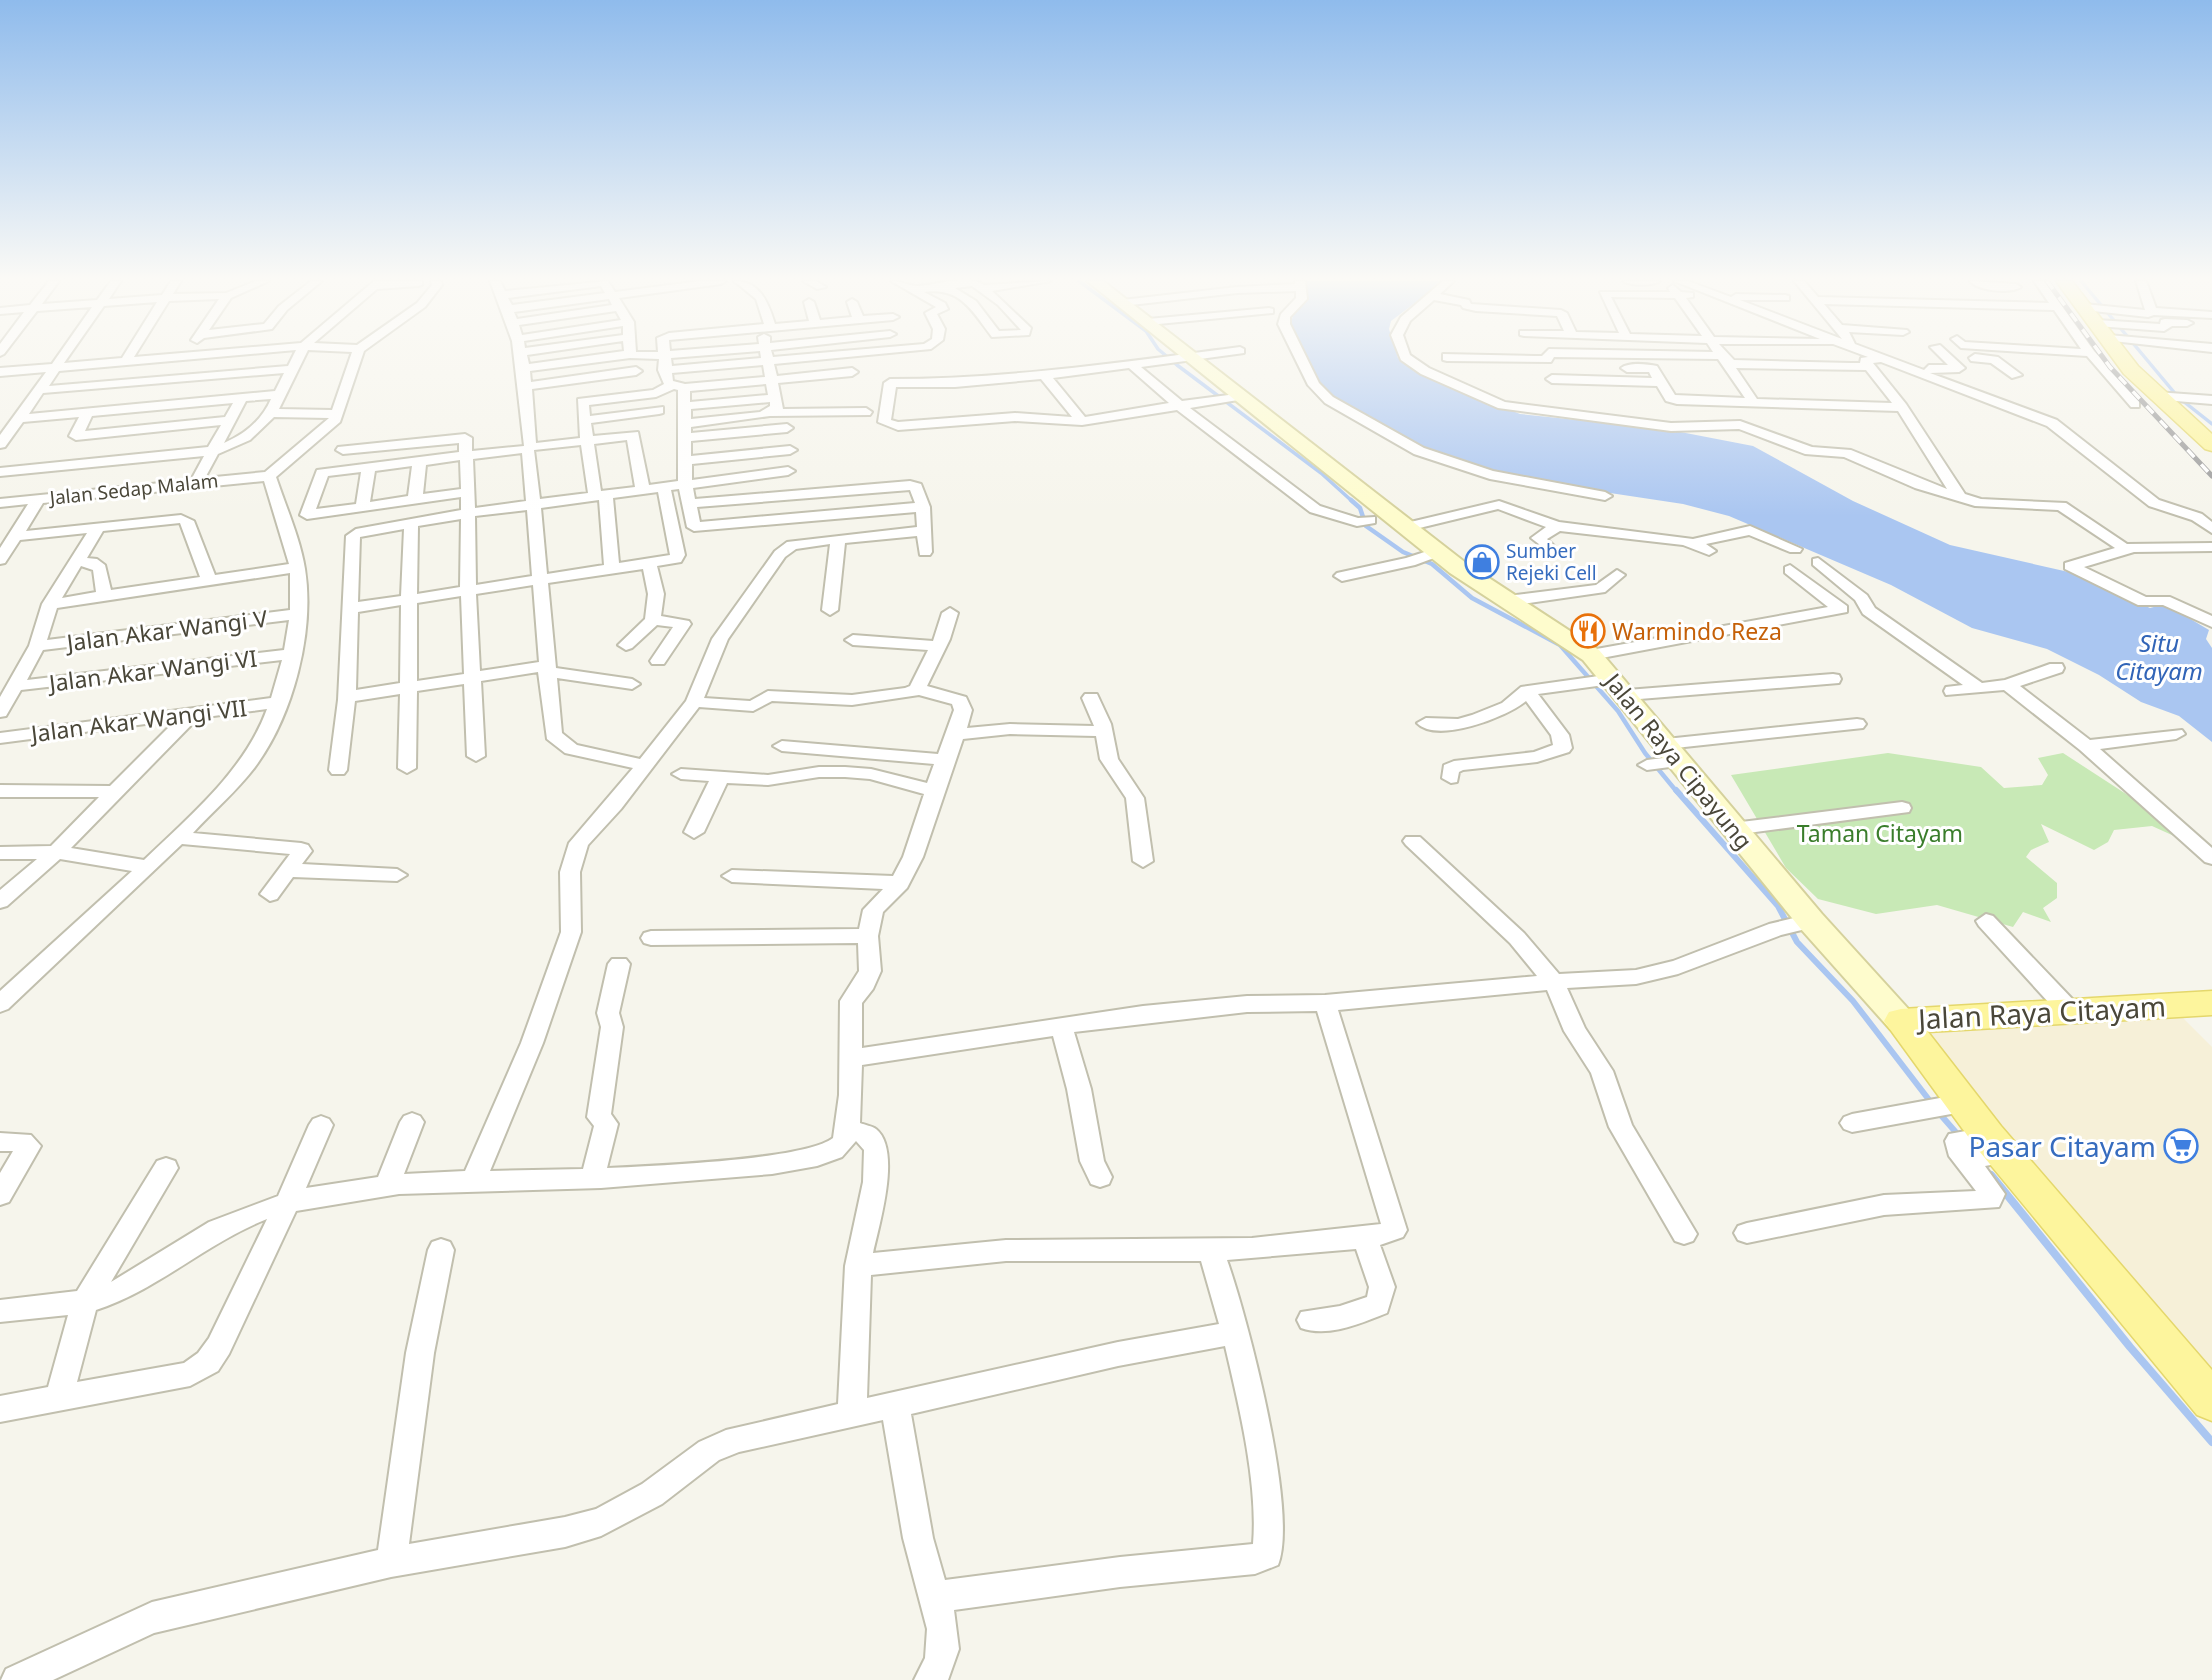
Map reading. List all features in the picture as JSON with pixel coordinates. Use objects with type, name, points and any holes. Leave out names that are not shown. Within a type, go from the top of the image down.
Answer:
[{"type":"main road","name":"Jalan Raya Cipayung","points":[[1186,359],[1407,527],[1424,557],[1508,601],[1591,655],[1605,685],[1662,759],[1733,829],[1793,926],[1901,1021]]},
{"type":"main road","points":[[2125,359],[2131,370],[2212,445]]},
{"type":"main road","name":"Jalan Raya Citayam","points":[[2212,1003],[1901,1021],[1947,1106],[1979,1149],[2212,1401]]},
{"type":"street","points":[[0,444],[60,359]]},
{"type":"street","points":[[0,372],[146,359]]},
{"type":"street","points":[[0,472],[213,451],[237,444],[271,413],[296,359]]},
{"type":"street","points":[[0,1004],[178,838],[253,757],[278,702],[301,590],[297,567],[269,476],[314,440],[336,414],[356,359]]},
{"type":"street","points":[[524,359],[536,505],[545,669],[555,739],[571,749],[642,765]]},
{"type":"street","points":[[526,368],[590,359]]},
{"type":"street","points":[[664,359],[669,385]]},
{"type":"street","points":[[664,370],[796,359]]},
{"type":"street","points":[[1160,359],[1045,376],[955,383],[890,383],[884,422],[898,426],[1015,417],[1082,421],[1235,397]]},
{"type":"street","points":[[1301,359],[1314,385],[1329,400],[1419,451],[1490,475],[1605,495]]},
{"type":"street","points":[[1408,359],[1425,371],[1502,405],[1671,427],[1740,425],[1810,451],[1846,453],[1920,485],[1994,506],[2060,506],[2116,545],[2129,549]]},
{"type":"street","points":[[1517,359],[1543,359]]},
{"type":"street","points":[[1619,365],[1621,361],[1640,362],[1640,359]]},
{"type":"street","points":[[1724,359],[1755,403]]},
{"type":"street","points":[[1735,359],[1867,364],[1882,359]]},
{"type":"street","points":[[1863,359],[1902,407],[1959,496]]},
{"type":"street","points":[[1890,359],[2052,423],[2154,503],[2197,517],[2212,529]]},
{"type":"street","points":[[1914,368],[1959,368],[1950,359]]},
{"type":"street","points":[[1992,359],[2016,374]]},
{"type":"street","points":[[2096,359],[2135,404]]},
{"type":"street","points":[[768,362],[769,379],[777,408],[772,413]]},
{"type":"street","points":[[1131,364],[1315,509],[1365,521]]},
{"type":"street","points":[[1541,368],[1619,365],[1652,369],[1672,400],[1902,407]]},
{"type":"street","points":[[40,390],[290,369]]},
{"type":"street","points":[[527,386],[636,371]]},
{"type":"street","points":[[612,568],[582,396],[656,393],[669,385],[684,388],[852,372]]},
{"type":"street","points":[[1045,376],[1082,421]]},
{"type":"street","points":[[1552,379],[1662,382]]},
{"type":"street","points":[[684,388],[685,483],[692,525],[698,528],[923,507]]},
{"type":"street","points":[[19,419],[279,394]]},
{"type":"street","points":[[2162,397],[2212,400]]},
{"type":"street","points":[[196,483],[242,398]]},
{"type":"street","points":[[685,406],[775,398]]},
{"type":"street","points":[[1728,402],[1738,415]]},
{"type":"street","points":[[586,420],[659,410]]},
{"type":"street","points":[[58,467],[88,412]]},
{"type":"street","points":[[683,431],[772,413],[866,412]]},
{"type":"street","points":[[271,413],[336,414]]},
{"type":"street","points":[[76,436],[230,420]]},
{"type":"street","points":[[683,431],[787,428]]},
{"type":"street","points":[[468,492],[307,515],[323,473],[634,436],[643,491]]},
{"type":"street","points":[[343,450],[454,438],[465,438],[467,442],[468,591],[477,756]]},
{"type":"street","points":[[684,461],[790,450]]},
{"type":"street","points":[[415,500],[419,463]]},
{"type":"street","points":[[362,507],[369,468]]},
{"type":"street","points":[[338,770],[346,697],[354,536],[468,513],[788,471]]},
{"type":"street","name":"Jalan Sedap Malam","points":[[0,503],[269,476]]},
{"type":"street","points":[[688,505],[910,485],[916,487],[923,507],[925,552]]},
{"type":"street","points":[[352,608],[676,559],[678,555],[664,488]]},
{"type":"street","points":[[0,560],[38,499]]},
{"type":"street","points":[[1407,527],[1499,505],[1557,526],[1693,542],[1749,530],[1795,548]]},
{"type":"street","points":[[15,536],[173,519],[187,521],[209,580]]},
{"type":"street","points":[[1675,522],[1675,540]]},
{"type":"street","points":[[407,768],[411,687],[407,600],[411,523]]},
{"type":"street","name":"Jalan Akar Wangi VII","points":[[0,712],[37,646],[50,604],[99,526]]},
{"type":"street","points":[[1548,547],[1538,538],[1557,526]]},
{"type":"street","points":[[473,1182],[532,1043],[571,932],[570,872],[579,844],[614,805],[642,765],[694,702],[720,639],[780,554],[792,545],[923,531]]},
{"type":"street","points":[[830,610],[838,539]]},
{"type":"street","points":[[1693,542],[1709,551]]},
{"type":"street","points":[[2212,547],[2129,549],[2070,566],[2144,602],[2165,600],[2212,622]]},
{"type":"street","points":[[1342,576],[1424,557]]},
{"type":"street","points":[[76,562],[92,562],[100,568],[104,595]]},
{"type":"street","points":[[1818,562],[1862,597],[1864,606],[1869,611],[1980,689]]},
{"type":"street","points":[[626,645],[653,620],[656,594],[649,564]]},
{"type":"street","points":[[50,604],[297,567]]},
{"type":"street","points":[[1591,655],[1841,608],[1790,570]]},
{"type":"street","points":[[1508,601],[1600,589],[1617,575]]},
{"type":"street","points":[[917,689],[950,613]]},
{"type":"street","name":"Jalan Akar Wangi V","points":[[37,646],[298,614]]},
{"type":"street","points":[[653,620],[683,624],[657,661]]},
{"type":"street","points":[[853,639],[937,646]]},
{"type":"street","name":"Jalan Akar Wangi VI","points":[[15,686],[290,654]]},
{"type":"street","points":[[1952,691],[2008,685],[2056,668]]},
{"type":"street","points":[[346,697],[545,669],[632,684]]},
{"type":"street","points":[[1426,723],[1458,724],[1478,719],[1508,707],[1527,691],[1605,685],[1833,679]]},
{"type":"street","points":[[2008,685],[2086,746],[2212,858]]},
{"type":"street","points":[[0,1311],[85,1302],[119,1291],[219,1229],[287,1204],[387,1186],[593,1178],[803,1161],[843,1144],[847,1128],[852,1058],[851,1001],[865,985],[870,971],[867,936],[873,910],[900,883],[913,857],[932,790],[956,734],[963,710],[960,701],[917,689],[883,699],[768,696],[753,706],[694,702]]},
{"type":"street","points":[[1451,778],[1450,769],[1460,765],[1537,757],[1563,748],[1560,735],[1527,691]]},
{"type":"street","points":[[1091,698],[1103,731],[1109,759],[1135,798],[1143,861]]},
{"type":"street","name":"Jalan Akar Wangi VII","points":[[0,738],[278,702]]},
{"type":"street","points":[[0,901],[56,852],[192,714]]},
{"type":"street","points":[[1662,759],[1857,724]]},
{"type":"street","points":[[956,734],[1010,729],[1103,731]]},
{"type":"street","points":[[2086,746],[2176,734]]},
{"type":"street","points":[[782,746],[830,748],[944,760]]},
{"type":"street","points":[[681,774],[768,780],[819,772],[845,772],[871,774],[932,790]]},
{"type":"street","points":[[694,832],[720,777]]},
{"type":"street","points":[[0,791],[116,792]]},
{"type":"street","points":[[1733,829],[1902,808]]},
{"type":"street","points":[[178,838],[300,849],[302,851],[270,894]]},
{"type":"street","points":[[1413,841],[1517,938],[1553,982],[1575,1031],[1602,1071],[1621,1127],[1684,1234]]},
{"type":"street","points":[[1,854],[56,852],[147,867]]},
{"type":"street","points":[[289,870],[397,875]]},
{"type":"street","points":[[732,876],[900,883]]},
{"type":"street","points":[[1986,921],[2069,1010]]},
{"type":"street","points":[[852,1058],[1060,1025],[1247,1004],[1325,1003],[1636,977],[1678,967],[1793,926]]},
{"type":"street","points":[[652,938],[867,936]]},
{"type":"street","points":[[593,1178],[606,1124],[599,1117],[612,1027],[608,1013],[619,964]]},
{"type":"street","points":[[858,1266],[1002,1250],[1211,1252],[1296,1247],[1365,1238],[1394,1230],[1394,1222],[1325,1003]]},
{"type":"street","points":[[1060,1025],[1079,1089],[1092,1161],[1100,1177]]},
{"type":"street","points":[[1852,1122],[1947,1106]]},
{"type":"street","points":[[387,1186],[412,1122]]},
{"type":"street","points":[[0,1409],[190,1374],[208,1362],[219,1346],[287,1204],[321,1125]]},
{"type":"street","points":[[847,1128],[868,1136],[876,1149],[875,1182],[858,1266],[852,1414]]},
{"type":"street","points":[[0,1142],[23,1142],[29,1146],[0,1195]]},
{"type":"street","points":[[1747,1233],[1884,1205],[1990,1200],[1993,1194],[1979,1149]]},
{"type":"street","points":[[59,1398],[85,1302],[166,1168]]},
{"type":"street","points":[[1310,1320],[1340,1318],[1378,1305],[1382,1287],[1365,1238]]},
{"type":"street","points":[[391,1562],[421,1353],[441,1250]]},
{"type":"street","points":[[934,1597],[1120,1572],[1255,1559],[1267,1554],[1271,1541],[1270,1518],[1222,1275],[1211,1252]]},
{"type":"street","points":[[17,1680],[152,1618],[391,1562],[565,1532],[601,1522],[652,1494],[709,1451],[736,1439],[1118,1354],[1234,1334]]},
{"type":"street","points":[[894,1405],[918,1538],[944,1629],[944,1651],[930,1680]]},
{"type":"shaded area","points":[[2176,1011],[2212,1047],[2212,1383],[1927,1041],[1923,1022]]},
{"type":"green space","name":"Taman Citayam","points":[[1888,753],[1981,767],[2004,788],[2042,785],[2048,775],[2038,758],[2063,753],[2143,805],[2185,841],[2152,826],[2114,830],[2108,842],[2094,850],[2041,824],[2049,842],[2031,850],[2026,857],[2057,883],[2057,898],[2043,908],[2051,922],[2023,912],[2013,927],[1937,905],[1876,914],[1818,899],[1786,868],[1731,775]]},
{"type":"water","name":"Situ Citayam","points":[[1307,359],[1400,359],[1426,376],[1520,414],[1665,429],[1753,446],[1853,501],[1950,545],[2073,573],[2150,608],[2165,604],[2209,630],[2206,639],[2212,648],[2212,742],[2179,716],[2141,702],[2099,675],[2047,649],[1972,628],[1891,585],[1729,516],[1683,504],[1510,478],[1428,450],[1388,431],[1336,400],[1320,385]]},
{"type":"waterway","points":[[1170,359],[1321,473],[1353,502]]},
{"type":"waterway","points":[[2147,359],[2178,397],[2212,424]]},
{"type":"waterway","points":[[1351,500],[1360,508],[1366,526],[1403,552],[1432,564],[1472,598],[1560,645],[1618,711],[1645,753],[1677,792]]},
{"type":"waterway","points":[[1676,790],[1778,906],[1797,942],[1853,1001],[1933,1105]]},
{"type":"waterway","points":[[1939,1113],[1960,1137]]},
{"type":"waterway","points":[[1991,1175],[2130,1347],[2212,1442]]},
{"type":"railway","points":[[2104,359],[2212,476]]},
{"type":"place","name":"Sumber Rejeki Cell","points":[[1482,562]]},
{"type":"place","name":"Warmindo Reza","points":[[1588,631]]},
{"type":"place","name":"Pasar Citayam","points":[[2181,1146]]}]
